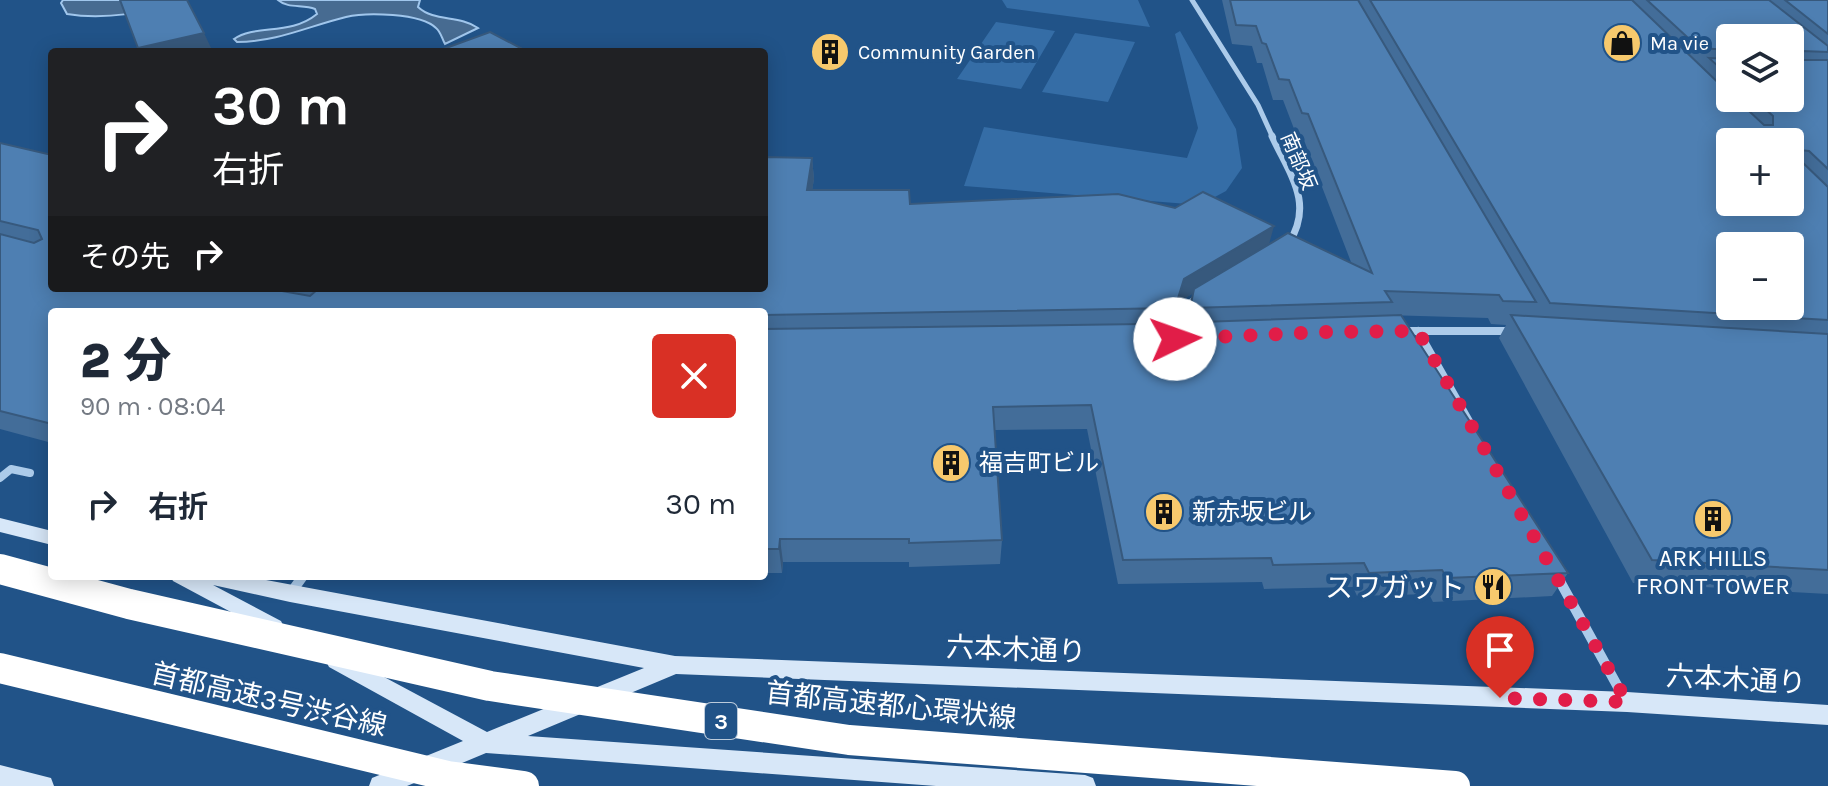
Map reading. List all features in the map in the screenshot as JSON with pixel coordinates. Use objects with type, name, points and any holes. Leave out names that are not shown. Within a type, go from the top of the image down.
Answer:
[{"type":"highway","name":"首都高速都心環状線","points":[[0,569],[129,604],[490,686],[818,735],[1455,786]]},
{"type":"highway","name":"首都高速3号渋谷線","points":[[0,668],[448,776],[524,786]]},
{"type":"main road","points":[[0,525],[48,537]]},
{"type":"main road","points":[[187,580],[487,743],[1085,786]]},
{"type":"main road","name":"六本木通り","points":[[227,580],[675,665],[1627,702],[1828,715]]},
{"type":"main road","points":[[380,786],[675,665]]},
{"type":"main road","points":[[0,776],[43,786]]},
{"type":"street","name":"南部坂","points":[[1192,0],[1258,105],[1300,197],[1300,225],[1290,242],[1277,250]]},
{"type":"street","points":[[1190,338],[1175,339],[1183,306],[1210,290]]},
{"type":"street","points":[[1390,331],[1521,332]]},
{"type":"street","points":[[1418,331],[1479,439]]},
{"type":"street","points":[[0,478],[11,469],[30,473]]},
{"type":"street","points":[[1548,560],[1627,702]]},
{"type":"street","points":[[290,594],[300,580]]},
{"type":"shaded area","points":[[63,0],[186,0],[142,12],[96,16],[67,14],[61,3]]},
{"type":"shaded area","points":[[278,0],[420,0],[418,7],[424,12],[463,21],[478,28],[445,44],[438,30],[429,23],[393,15],[366,14],[266,39],[237,42],[234,39],[252,32],[296,25],[317,14],[315,9]]},
{"type":"shaded area","points":[[1002,0],[1138,0],[1150,27],[1007,8]]},
{"type":"shaded area","points":[[996,22],[1055,31],[1021,89],[957,79]]},
{"type":"shaded area","points":[[1180,31],[1236,129],[1242,168],[1226,191],[1200,205],[964,186],[984,127],[1187,158],[1198,128],[1175,34]]},
{"type":"shaded area","points":[[1075,33],[1135,42],[1108,102],[1042,92]]},
{"type":"building","points":[[120,0],[187,0],[204,33],[138,48]]},
{"type":"building","points":[[1230,0],[1358,0],[1536,302],[1503,301],[1499,295],[1385,291],[1392,302],[1190,308],[1194,289],[1288,233],[1372,273],[1308,114],[1302,113],[1289,80],[1279,79],[1256,26],[1236,25]]},
{"type":"building","points":[[1370,0],[1632,0],[1716,81],[1716,112],[1750,112],[1764,125],[1773,125],[1773,116],[1769,112],[1804,112],[1804,60],[1828,60],[1828,169],[1809,151],[1804,150],[1804,128],[1716,128],[1716,216],[1804,216],[1804,164],[1828,187],[1828,320],[1804,319],[1804,232],[1716,232],[1716,313],[1550,303]]},
{"type":"building","points":[[1647,0],[1769,0],[1800,24],[1716,24],[1716,49],[1699,48]]},
{"type":"building","points":[[1785,0],[1828,0],[1828,34]]},
{"type":"building","points":[[1804,27],[1828,46],[1828,52],[1804,51]]},
{"type":"building","points":[[490,32],[520,48],[446,48]]},
{"type":"building","points":[[0,143],[48,154],[48,292],[288,292],[310,296],[315,292],[768,292],[768,157],[812,158],[807,190],[909,190],[910,204],[1118,194],[1175,208],[1203,192],[1274,226],[1184,279],[1175,308],[768,315],[768,308],[48,308],[48,423],[0,411],[0,234],[34,243],[42,239],[38,230],[0,221]]},
{"type":"building","points":[[1401,315],[1568,573],[1447,578],[1442,570],[1369,573],[1364,563],[1273,565],[1271,558],[1123,560],[1091,405],[993,407],[1002,540],[909,543],[909,539],[780,539],[779,549],[768,549],[768,329],[1143,324]]},
{"type":"building","name":"ARK HILLS FRONT TOWER","points":[[1511,315],[1828,334],[1828,570],[1652,560]]},
{"type":"place","name":"Ma vie","points":[[1622,43]]},
{"type":"place","name":"Community Garden","points":[[830,52]]},
{"type":"place","name":"福吉町ビル","points":[[951,463]]},
{"type":"place","name":"新赤坂ビル","points":[[1164,512]]},
{"type":"place","name":"ARK HILLS FRONT TOWER","points":[[1713,519]]},
{"type":"place","name":"スワガット","points":[[1493,587]]},
{"type":"route","points":[[1175,339],[1418,331],[1627,702],[1500,698]]}]
